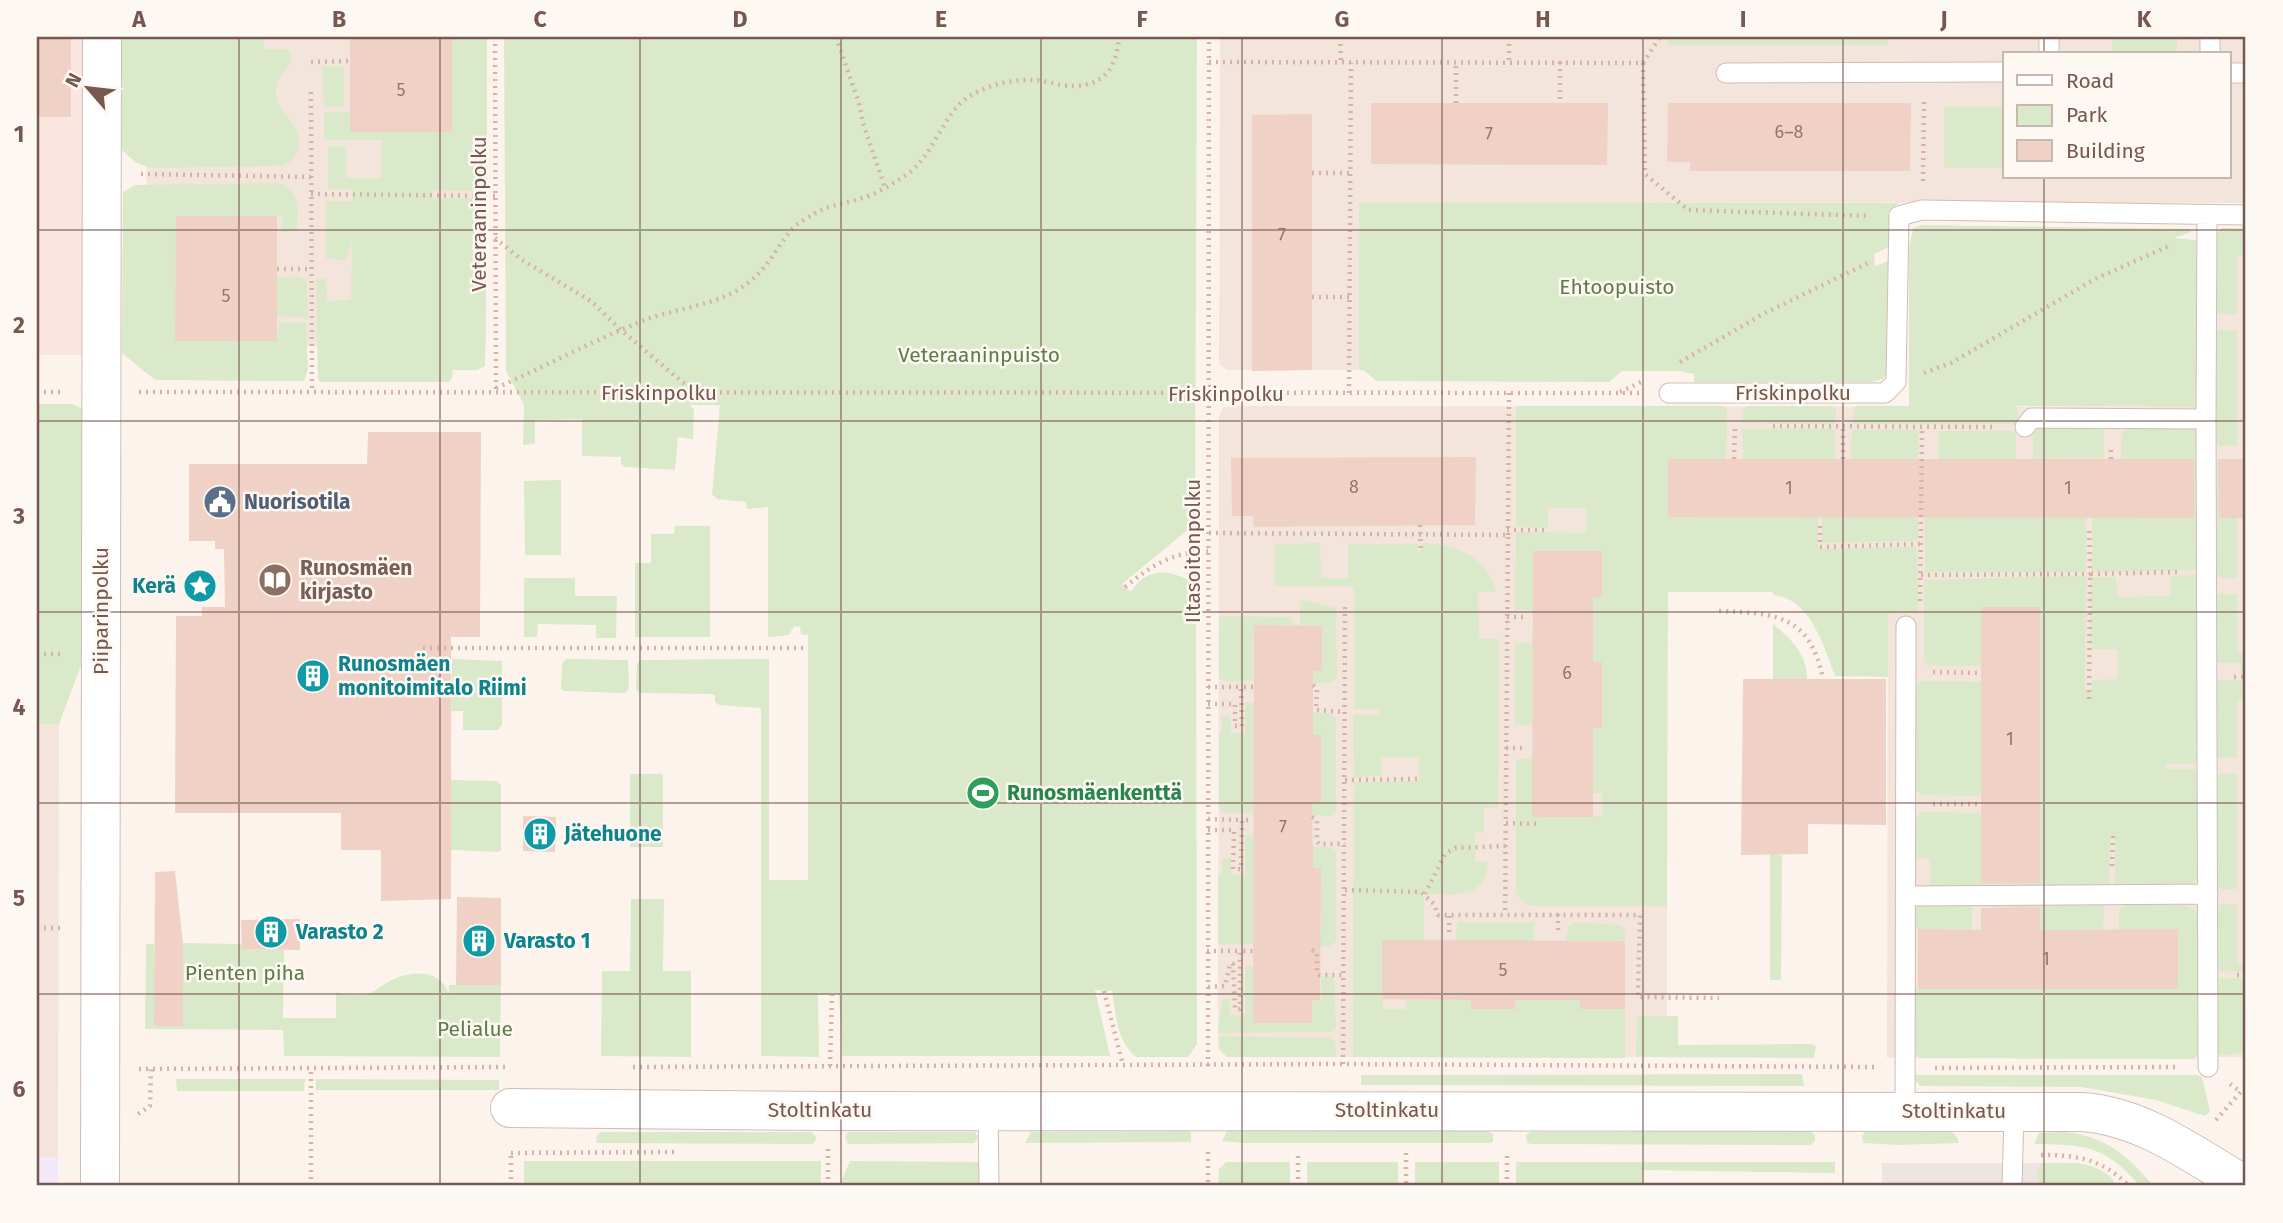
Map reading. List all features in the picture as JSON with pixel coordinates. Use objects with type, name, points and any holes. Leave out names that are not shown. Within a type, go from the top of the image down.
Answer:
[{"type":"street","name":"Piiparinpolku","points":[[100,1186],[102,37]]},
{"type":"street","name":"Stoltinkatu","points":[[510,1108],[1905,1111],[2106,1114],[2139,1124],[2246,1186]]},
{"type":"lane","points":[[1726,73],[2003,72]]},
{"type":"lane","points":[[1896,382],[1899,216],[1922,210],[2207,223],[2246,215]]},
{"type":"lane","points":[[2207,223],[2208,1067]]},
{"type":"lane","name":"Friskinpolku","points":[[1669,393],[1885,393],[1896,382]]},
{"type":"lane","points":[[2025,426],[2032,418],[2206,419]]},
{"type":"lane","points":[[1905,1111],[1906,626]]},
{"type":"lane","points":[[1905,896],[2208,894]]},
{"type":"lane","points":[[988,1110],[989,1186]]},
{"type":"lane","points":[[2012,1186],[2014,1112]]},
{"type":"path","name":"Veteraaninpolku","points":[[495,37],[496,390]]},
{"type":"path","points":[[835,37],[885,188]]},
{"type":"path","points":[[496,390],[621,330],[734,292],[754,279],[771,261],[793,227],[817,212],[861,199],[885,188],[909,173],[931,149],[954,111],[967,98],[1010,81],[1035,80],[1063,85],[1095,82],[1111,69],[1116,59],[1119,37]]},
{"type":"path","name":"Iltasoitonpolku","points":[[1208,1066],[1209,37]]},
{"type":"path","points":[[1340,37],[1341,62]]},
{"type":"path","points":[[1509,37],[1509,62]]},
{"type":"path","points":[[1660,37],[1643,64],[1646,174],[1688,210],[1899,216]]},
{"type":"path","points":[[311,61],[351,61]]},
{"type":"path","points":[[1209,62],[1643,64]]},
{"type":"path","points":[[1456,62],[1456,103]]},
{"type":"path","points":[[1560,62],[1560,103]]},
{"type":"path","points":[[1349,393],[1351,63]]},
{"type":"path","points":[[1922,210],[1925,71]]},
{"type":"path","points":[[310,92],[312,392]]},
{"type":"path","points":[[1312,173],[1350,173]]},
{"type":"path","points":[[102,174],[312,177]]},
{"type":"path","points":[[312,194],[495,196]]},
{"type":"path","points":[[1896,382],[1951,363],[2095,279],[2207,223]]},
{"type":"path","points":[[495,238],[522,260],[592,301],[621,330],[694,393]]},
{"type":"path","points":[[1675,365],[1763,314],[1899,248]]},
{"type":"path","points":[[277,269],[312,269]]},
{"type":"path","points":[[1312,297],[1349,297]]},
{"type":"path","points":[[1619,392],[1642,381]]},
{"type":"path","name":"Friskinpolku","points":[[37,392],[496,390],[694,393],[1669,393]]},
{"type":"path","points":[[1505,914],[1509,393]]},
{"type":"path","points":[[1734,459],[1735,425]]},
{"type":"path","points":[[1843,427],[1843,459]]},
{"type":"path","points":[[1923,427],[1921,575],[2208,572]]},
{"type":"path","points":[[1288,526],[1288,533]]},
{"type":"path","points":[[1420,526],[1421,553]]},
{"type":"path","points":[[1820,526],[1820,547],[1921,544]]},
{"type":"path","points":[[2089,526],[2089,699]]},
{"type":"path","points":[[1209,533],[1419,534],[1548,530]]},
{"type":"path","points":[[1334,534],[1334,544]]},
{"type":"path","points":[[1125,587],[1143,572],[1163,561],[1187,551],[1208,551]]},
{"type":"path","points":[[1343,1064],[1345,604]]},
{"type":"path","points":[[1719,611],[1760,612],[1787,620],[1805,635],[1820,662],[1823,679]]},
{"type":"path","points":[[1507,617],[1524,617]]},
{"type":"path","points":[[423,648],[808,648]]},
{"type":"path","points":[[1906,671],[1981,673]]},
{"type":"path","points":[[1313,685],[1317,688],[1317,710],[1345,712]]},
{"type":"path","points":[[1208,687],[1253,687]]},
{"type":"path","points":[[1208,704],[1235,704],[1235,726],[1241,726],[1241,687]]},
{"type":"path","points":[[1507,748],[1524,748]]},
{"type":"path","points":[[1345,780],[1418,779]]},
{"type":"path","points":[[1906,804],[1981,804]]},
{"type":"path","points":[[1312,817],[1317,820],[1319,844],[1345,844]]},
{"type":"path","points":[[1208,819],[1253,820]]},
{"type":"path","points":[[1208,830],[1234,830],[1233,869],[1241,869],[1242,820]]},
{"type":"path","points":[[1506,823],[1540,824]]},
{"type":"path","points":[[1425,894],[1446,854],[1455,848],[1506,846]]},
{"type":"path","points":[[1345,890],[1410,890],[1425,894],[1434,904],[1438,915],[1640,915],[1639,997],[1719,998]]},
{"type":"path","points":[[1558,914],[1558,932]]},
{"type":"path","points":[[1449,915],[1449,932]]},
{"type":"path","points":[[1312,950],[1317,953],[1319,975],[1344,975]]},
{"type":"path","points":[[1208,951],[1253,951]]},
{"type":"path","points":[[1208,987],[1224,986],[1228,967],[1233,964],[1234,1009],[1240,1009],[1240,951]]},
{"type":"path","points":[[1104,991],[1123,1065]]},
{"type":"path","points":[[830,1065],[832,995]]},
{"type":"path","points":[[629,1067],[1343,1064],[2208,1067],[2241,1092]]},
{"type":"path","points":[[100,1068],[509,1067]]},
{"type":"path","points":[[311,1068],[311,1186]]},
{"type":"path","points":[[130,1119],[150,1105],[151,1069]]},
{"type":"path","points":[[2216,1120],[2246,1086]]},
{"type":"path","points":[[1208,1152],[1208,1186]]},
{"type":"path","points":[[1298,1152],[1298,1186]]},
{"type":"path","points":[[1406,1153],[1406,1186]]},
{"type":"path","points":[[1507,1153],[1507,1186]]},
{"type":"path","points":[[2013,1155],[2081,1157],[2105,1167],[2129,1186]]},
{"type":"shaded area","points":[[37,37],[86,37],[84,355],[37,355]]},
{"type":"shaded area","points":[[147,37],[487,37],[486,346],[146,346]]},
{"type":"shaded area","points":[[1220,37],[1668,37],[1668,45],[1888,45],[1888,37],[2246,37],[2246,203],[1360,202],[1359,370],[1227,370],[1220,365]]},
{"type":"shaded area","points":[[2196,239],[2246,239],[2246,1057],[1887,1058],[1888,592],[1667,592],[1667,1057],[1231,1057],[1222,1053],[1219,1049],[1218,1033],[1219,416],[1223,408],[2196,407]]},
{"type":"shaded area","points":[[37,724],[59,724],[58,1157],[37,1157]]},
{"type":"shaded area","points":[[37,1157],[58,1157],[58,1186],[37,1186]]},
{"type":"shaded area","points":[[1882,1163],[2077,1163],[2099,1169],[2110,1176],[2117,1186],[1882,1186]]},
{"type":"green space","points":[[122,37],[264,37],[264,49],[290,50],[291,61],[277,83],[276,95],[279,106],[292,122],[299,138],[296,155],[288,163],[276,166],[150,168],[135,162],[122,150]]},
{"type":"green space","points":[[452,37],[487,37],[487,191],[431,190],[431,198],[487,199],[485,366],[477,370],[453,370],[449,382],[321,382],[318,380],[316,279],[326,279],[327,301],[351,300],[352,240],[346,261],[326,258],[326,201],[352,201],[353,190],[328,189],[328,146],[346,146],[346,178],[381,178],[382,140],[324,140],[324,112],[351,112],[451,132]]},
{"type":"green space","name":"Veteraaninpuisto","points":[[504,37],[1197,37],[1195,524],[1122,584],[1131,592],[1137,584],[1153,574],[1171,573],[1196,587],[1197,1044],[1188,1057],[1136,1057],[1121,1035],[1112,991],[1095,990],[1110,1056],[842,1056],[839,994],[818,995],[819,1057],[761,1056],[761,708],[719,705],[715,702],[715,695],[711,694],[640,693],[636,689],[637,664],[640,660],[769,659],[769,880],[808,880],[808,635],[801,634],[800,627],[794,626],[789,635],[768,637],[768,507],[747,509],[746,502],[717,499],[712,494],[720,405],[690,405],[694,410],[693,439],[678,437],[675,470],[625,467],[621,464],[621,457],[582,456],[582,419],[535,420],[535,444],[523,445],[524,405],[506,371]]},
{"type":"green space","points":[[1668,37],[1888,37],[1888,45],[1668,45]]},
{"type":"green space","points":[[2112,37],[2177,37],[2177,52],[2112,52]]},
{"type":"green space","points":[[322,66],[344,66],[344,107],[324,107]]},
{"type":"green space","points":[[1944,106],[2003,106],[2003,168],[1944,168]]},
{"type":"green space","points":[[279,183],[291,190],[294,196],[298,210],[296,231],[282,232],[282,216],[176,216],[175,340],[277,341],[279,322],[306,323],[308,370],[304,381],[155,380],[122,353],[123,192],[135,185]]},
{"type":"green space","name":"Ehtoopuisto","points":[[1359,202],[1899,203],[1890,211],[1889,247],[1874,254],[1875,266],[1888,261],[1887,374],[1883,379],[1872,382],[1694,382],[1694,374],[1680,371],[1622,371],[1609,382],[1376,381],[1365,371],[1359,370]]},
{"type":"green space","points":[[1922,225],[2190,229],[2191,232],[2174,238],[2196,240],[2196,407],[2017,406],[2017,424],[1852,424],[1855,406],[1909,406],[1909,250],[1913,228]]},
{"type":"green space","points":[[2222,228],[2246,228],[2246,255],[2237,256],[2237,314],[2218,314],[2215,310],[2215,235]]},
{"type":"green space","points":[[277,277],[297,277],[307,282],[308,318],[277,316]]},
{"type":"green space","points":[[2219,330],[2237,330],[2237,446],[2219,446],[2216,441],[2215,334]]},
{"type":"green space","points":[[37,404],[73,404],[84,410],[85,655],[59,724],[37,724]]},
{"type":"green space","points":[[1516,406],[1723,406],[1727,409],[1726,459],[1668,459],[1668,517],[1818,517],[1818,549],[1917,547],[1918,613],[1888,614],[1888,677],[1835,676],[1814,625],[1806,614],[1786,598],[1773,595],[1773,592],[1668,592],[1667,906],[1531,906],[1523,902],[1516,893],[1516,759],[1533,758],[1533,817],[1602,816],[1602,793],[1593,793],[1593,728],[1602,728],[1602,662],[1593,662],[1593,597],[1602,597],[1602,553],[1533,610],[1515,610],[1516,532],[1586,533],[1587,508],[1548,508],[1548,527],[1516,527]]},
{"type":"green space","points":[[1747,406],[1832,406],[1836,409],[1835,424],[1742,423],[1743,411]]},
{"type":"green space","points":[[2039,427],[2099,427],[2104,431],[2104,458],[2033,459],[2033,433]]},
{"type":"green space","points":[[2128,428],[2191,428],[2198,433],[2199,570],[2092,572],[2092,518],[2180,517],[2179,459],[2121,459],[2122,433]]},
{"type":"green space","points":[[1742,429],[1835,429],[1835,459],[1743,459]]},
{"type":"green space","points":[[1852,430],[1918,430],[1918,541],[1822,543],[1822,517],[1851,459]]},
{"type":"green space","points":[[1938,431],[2016,431],[2016,459],[1957,459],[1957,518],[2086,518],[2086,572],[1925,572],[1924,465],[1938,465]]},
{"type":"green space","points":[[2217,462],[2237,462],[2237,578],[2221,578],[2216,573]]},
{"type":"green space","points":[[561,480],[561,555],[525,555],[524,481]]},
{"type":"green space","points":[[675,526],[710,526],[710,637],[635,637],[635,563],[651,563],[651,534],[674,534]]},
{"type":"green space","points":[[1320,543],[1321,578],[1348,578],[1348,544],[1418,544],[1418,553],[1421,553],[1423,543],[1447,546],[1469,554],[1486,570],[1496,592],[1478,592],[1479,638],[1499,639],[1498,807],[1484,808],[1484,832],[1475,833],[1475,862],[1488,862],[1486,875],[1481,884],[1466,893],[1424,894],[1424,941],[1382,941],[1383,1009],[1406,1009],[1406,999],[1471,1000],[1471,1009],[1516,1008],[1515,1000],[1580,1000],[1580,1009],[1625,1009],[1625,1058],[1353,1057],[1354,782],[1419,781],[1419,758],[1381,758],[1381,776],[1354,777],[1353,715],[1380,715],[1380,709],[1354,709],[1354,586],[1274,586],[1275,544]]},
{"type":"green space","points":[[2198,575],[2199,764],[2166,764],[2166,769],[2199,769],[2198,874],[2193,883],[2186,886],[2115,884],[2115,840],[2110,839],[2109,885],[1930,886],[1930,858],[1914,858],[1914,822],[1920,812],[1981,813],[1981,666],[1928,665],[1924,661],[1924,580],[2086,576],[2085,690],[2091,691],[2092,680],[2118,679],[2118,649],[2091,649],[2091,577],[2116,577],[2117,597],[2170,596],[2170,576]]},
{"type":"green space","points":[[524,578],[575,578],[575,596],[617,596],[616,638],[596,638],[596,625],[538,624],[537,637],[524,637]]},
{"type":"green space","points":[[2237,594],[2237,653],[2246,653],[2246,674],[2241,674],[2240,663],[2216,663],[2216,596]]},
{"type":"green space","points":[[1303,600],[1336,608],[1337,676],[1332,683],[1313,683],[1313,626],[1300,625],[1300,603]]},
{"type":"green space","points":[[1219,616],[1292,617],[1293,625],[1254,625],[1253,681],[1223,681],[1219,677]]},
{"type":"green space","points":[[1773,624],[1792,641],[1801,655],[1807,679],[1773,679]]},
{"type":"green space","points":[[1515,643],[1533,643],[1532,725],[1515,725]]},
{"type":"green space","points":[[452,659],[502,661],[502,725],[498,730],[463,730],[463,711],[451,711]]},
{"type":"green space","points":[[566,659],[628,660],[629,688],[625,693],[564,691],[561,689],[562,664]]},
{"type":"green space","points":[[2215,680],[2246,680],[2246,699],[2237,700],[2237,758],[2221,758],[2216,755]]},
{"type":"green space","points":[[1922,681],[1981,682],[1981,796],[1922,795],[1915,790],[1914,690]]},
{"type":"green space","points":[[1254,702],[1253,813],[1225,813],[1219,809],[1219,733],[1222,733],[1222,717],[1230,715],[1231,733],[1245,732],[1245,703]]},
{"type":"green space","points":[[1313,713],[1329,713],[1336,718],[1336,810],[1331,816],[1312,815],[1312,802],[1321,802],[1321,735],[1313,735]]},
{"type":"green space","points":[[630,774],[663,774],[663,847],[630,847]]},
{"type":"green space","points":[[2220,774],[2237,774],[2237,889],[2220,889],[2217,885],[2216,777]]},
{"type":"green space","points":[[451,780],[497,781],[501,785],[499,852],[451,850]]},
{"type":"green space","points":[[1245,835],[1254,835],[1253,944],[1222,945],[1218,943],[1218,875],[1222,874],[1222,859],[1231,857],[1231,874],[1245,874]]},
{"type":"green space","points":[[1312,847],[1329,848],[1336,854],[1336,941],[1330,947],[1312,947],[1321,933],[1321,868],[1312,868]]},
{"type":"green space","points":[[1770,854],[1782,855],[1781,980],[1770,980]]},
{"type":"green space","points":[[631,899],[664,899],[663,971],[691,971],[691,1057],[601,1056],[602,971],[630,971]]},
{"type":"green space","points":[[1993,904],[2101,904],[2104,907],[2103,930],[1988,930],[1988,910]]},
{"type":"green space","points":[[2174,904],[2198,913],[2199,1053],[2195,1059],[1920,1058],[1914,1052],[1913,989],[2178,989],[2178,930],[2119,930],[2119,909],[2124,905]]},
{"type":"green space","points":[[2219,904],[2237,905],[2237,964],[2246,964],[2246,972],[2217,971],[2216,909]]},
{"type":"green space","points":[[1918,905],[1972,906],[1972,930],[1913,929],[1915,909]]},
{"type":"green space","points":[[1457,922],[1534,922],[1534,941],[1456,941]]},
{"type":"green space","points":[[1576,922],[1620,925],[1625,930],[1625,941],[1566,941],[1568,926]]},
{"type":"green space","points":[[183,943],[242,944],[242,949],[284,950],[283,1018],[336,1018],[336,992],[365,994],[405,975],[431,975],[445,985],[449,994],[449,985],[501,985],[500,1057],[284,1056],[283,1030],[145,1029],[146,944],[154,944],[155,980],[183,979]]},
{"type":"green space","points":[[1245,966],[1253,966],[1253,1023],[1312,1023],[1312,1000],[1321,999],[1321,976],[1334,978],[1336,1026],[1331,1032],[1218,1033],[1222,1000],[1230,998],[1230,1015],[1245,1015]]},
{"type":"green space","points":[[2216,978],[2246,978],[2246,1053],[2217,1055]]},
{"type":"green space","points":[[1637,1016],[1678,1016],[1678,1045],[1813,1044],[1816,1046],[1814,1058],[1636,1057]]},
{"type":"green space","points":[[1218,1036],[1331,1038],[1335,1043],[1336,1057],[1227,1057],[1219,1049]]},
{"type":"green space","points":[[1802,1074],[1804,1086],[1361,1085],[1361,1075]]},
{"type":"green space","points":[[1914,1075],[2197,1075],[2202,1077],[2210,1111],[2205,1116],[2156,1100],[2081,1087],[1920,1086]]},
{"type":"green space","points":[[176,1079],[305,1079],[304,1091],[177,1091]]},
{"type":"green space","points":[[316,1079],[499,1080],[499,1090],[316,1090]]},
{"type":"green space","points":[[1227,1131],[1488,1131],[1493,1134],[1493,1142],[1242,1143],[1222,1141]]},
{"type":"green space","points":[[1811,1131],[1815,1135],[1815,1141],[1810,1145],[1532,1144],[1527,1143],[1526,1136],[1530,1132]]},
{"type":"green space","points":[[1951,1131],[1959,1143],[1863,1143],[1862,1137],[1865,1132]]},
{"type":"green space","points":[[600,1132],[812,1132],[817,1138],[813,1144],[597,1143],[596,1137]]},
{"type":"green space","points":[[848,1132],[975,1132],[978,1138],[974,1143],[851,1144],[847,1143],[845,1137]]},
{"type":"green space","points":[[1031,1132],[1191,1133],[1191,1142],[1025,1143]]},
{"type":"green space","points":[[2039,1133],[2072,1133],[2106,1144],[2134,1165],[2150,1182],[2150,1186],[2140,1186],[2116,1162],[2093,1150],[2067,1145],[2034,1144]]},
{"type":"green space","points":[[524,1161],[821,1161],[821,1186],[524,1186]]},
{"type":"green space","points":[[850,1161],[981,1162],[981,1186],[839,1186]]},
{"type":"green space","points":[[1226,1162],[1290,1162],[1290,1186],[1218,1186],[1219,1169]]},
{"type":"green space","points":[[1307,1162],[1398,1162],[1398,1186],[1307,1186]]},
{"type":"green space","points":[[1415,1162],[1499,1162],[1499,1186],[1415,1186]]},
{"type":"green space","points":[[1516,1162],[1835,1162],[1835,1173],[1643,1170],[1643,1186],[1516,1186]]},
{"type":"green space","points":[[2042,1163],[2084,1164],[2102,1171],[2117,1186],[2038,1186],[2038,1169]]},
{"type":"building","points":[[37,37],[71,37],[71,117],[37,117]]},
{"type":"building","points":[[350,37],[452,37],[452,132],[350,132]]},
{"type":"building","points":[[1371,103],[1608,103],[1607,165],[1371,164]]},
{"type":"building","points":[[1668,103],[1911,103],[1910,171],[1690,171],[1690,162],[1667,162]]},
{"type":"building","points":[[1312,114],[1312,370],[1252,371],[1252,115]]},
{"type":"building","points":[[176,216],[277,216],[277,341],[175,341]]},
{"type":"building","name":"Runosmäen monitoimitalo Riimi","points":[[368,432],[481,432],[480,637],[451,637],[451,899],[381,901],[381,850],[341,850],[341,813],[175,813],[176,616],[202,616],[202,607],[225,607],[224,549],[215,549],[215,541],[189,541],[189,464],[367,464]]},
{"type":"building","points":[[1476,457],[1475,525],[1254,527],[1253,516],[1232,516],[1231,458]]},
{"type":"building","points":[[1668,459],[2194,459],[2194,518],[1668,517]]},
{"type":"building","points":[[2218,459],[2246,459],[2246,518],[2219,518]]},
{"type":"building","points":[[1533,551],[1602,551],[1602,597],[1593,597],[1593,662],[1602,662],[1602,728],[1593,728],[1593,817],[1532,817]]},
{"type":"building","points":[[1981,607],[2040,607],[2040,883],[1981,883]]},
{"type":"building","points":[[1254,625],[1322,626],[1322,671],[1313,671],[1313,735],[1321,735],[1321,802],[1312,802],[1313,868],[1321,868],[1320,1000],[1312,1000],[1312,1023],[1253,1023]]},
{"type":"building","points":[[1743,679],[1886,679],[1886,825],[1808,824],[1808,854],[1741,855]]},
{"type":"building","name":"Jätehuone","points":[[523,816],[556,817],[555,852],[523,851]]},
{"type":"building","points":[[175,871],[183,944],[183,1026],[154,1026],[155,872]]},
{"type":"building","name":"Varasto 1","points":[[457,897],[501,898],[501,985],[456,985]]},
{"type":"building","points":[[2040,907],[2040,930],[2178,929],[2178,989],[1918,989],[1918,929],[1981,930],[1981,908]]},
{"type":"building","name":"Varasto 2","points":[[300,919],[300,950],[242,949],[241,920]]},
{"type":"building","points":[[1382,940],[1625,941],[1625,1009],[1580,1009],[1580,1000],[1515,1000],[1516,1009],[1471,1009],[1471,1000],[1382,999]]},
{"type":"place","name":"Nuorisotila","points":[[220,502]]},
{"type":"place","name":"Runosmäen kirjasto","points":[[275,580]]},
{"type":"place","name":"Kerä","points":[[200,586]]},
{"type":"place","name":"Runosmäen monitoimitalo Riimi","points":[[313,676]]},
{"type":"place","name":"Runosmäenkenttä","points":[[983,793]]},
{"type":"place","name":"Jätehuone","points":[[540,834]]},
{"type":"place","name":"Varasto 2","points":[[271,932]]},
{"type":"place","name":"Varasto 1","points":[[479,941]]},
{"type":"park label","name":"Pienten piha","points":[[245,973]]},
{"type":"park label","name":"Pelialue","points":[[475,1029]]}]
